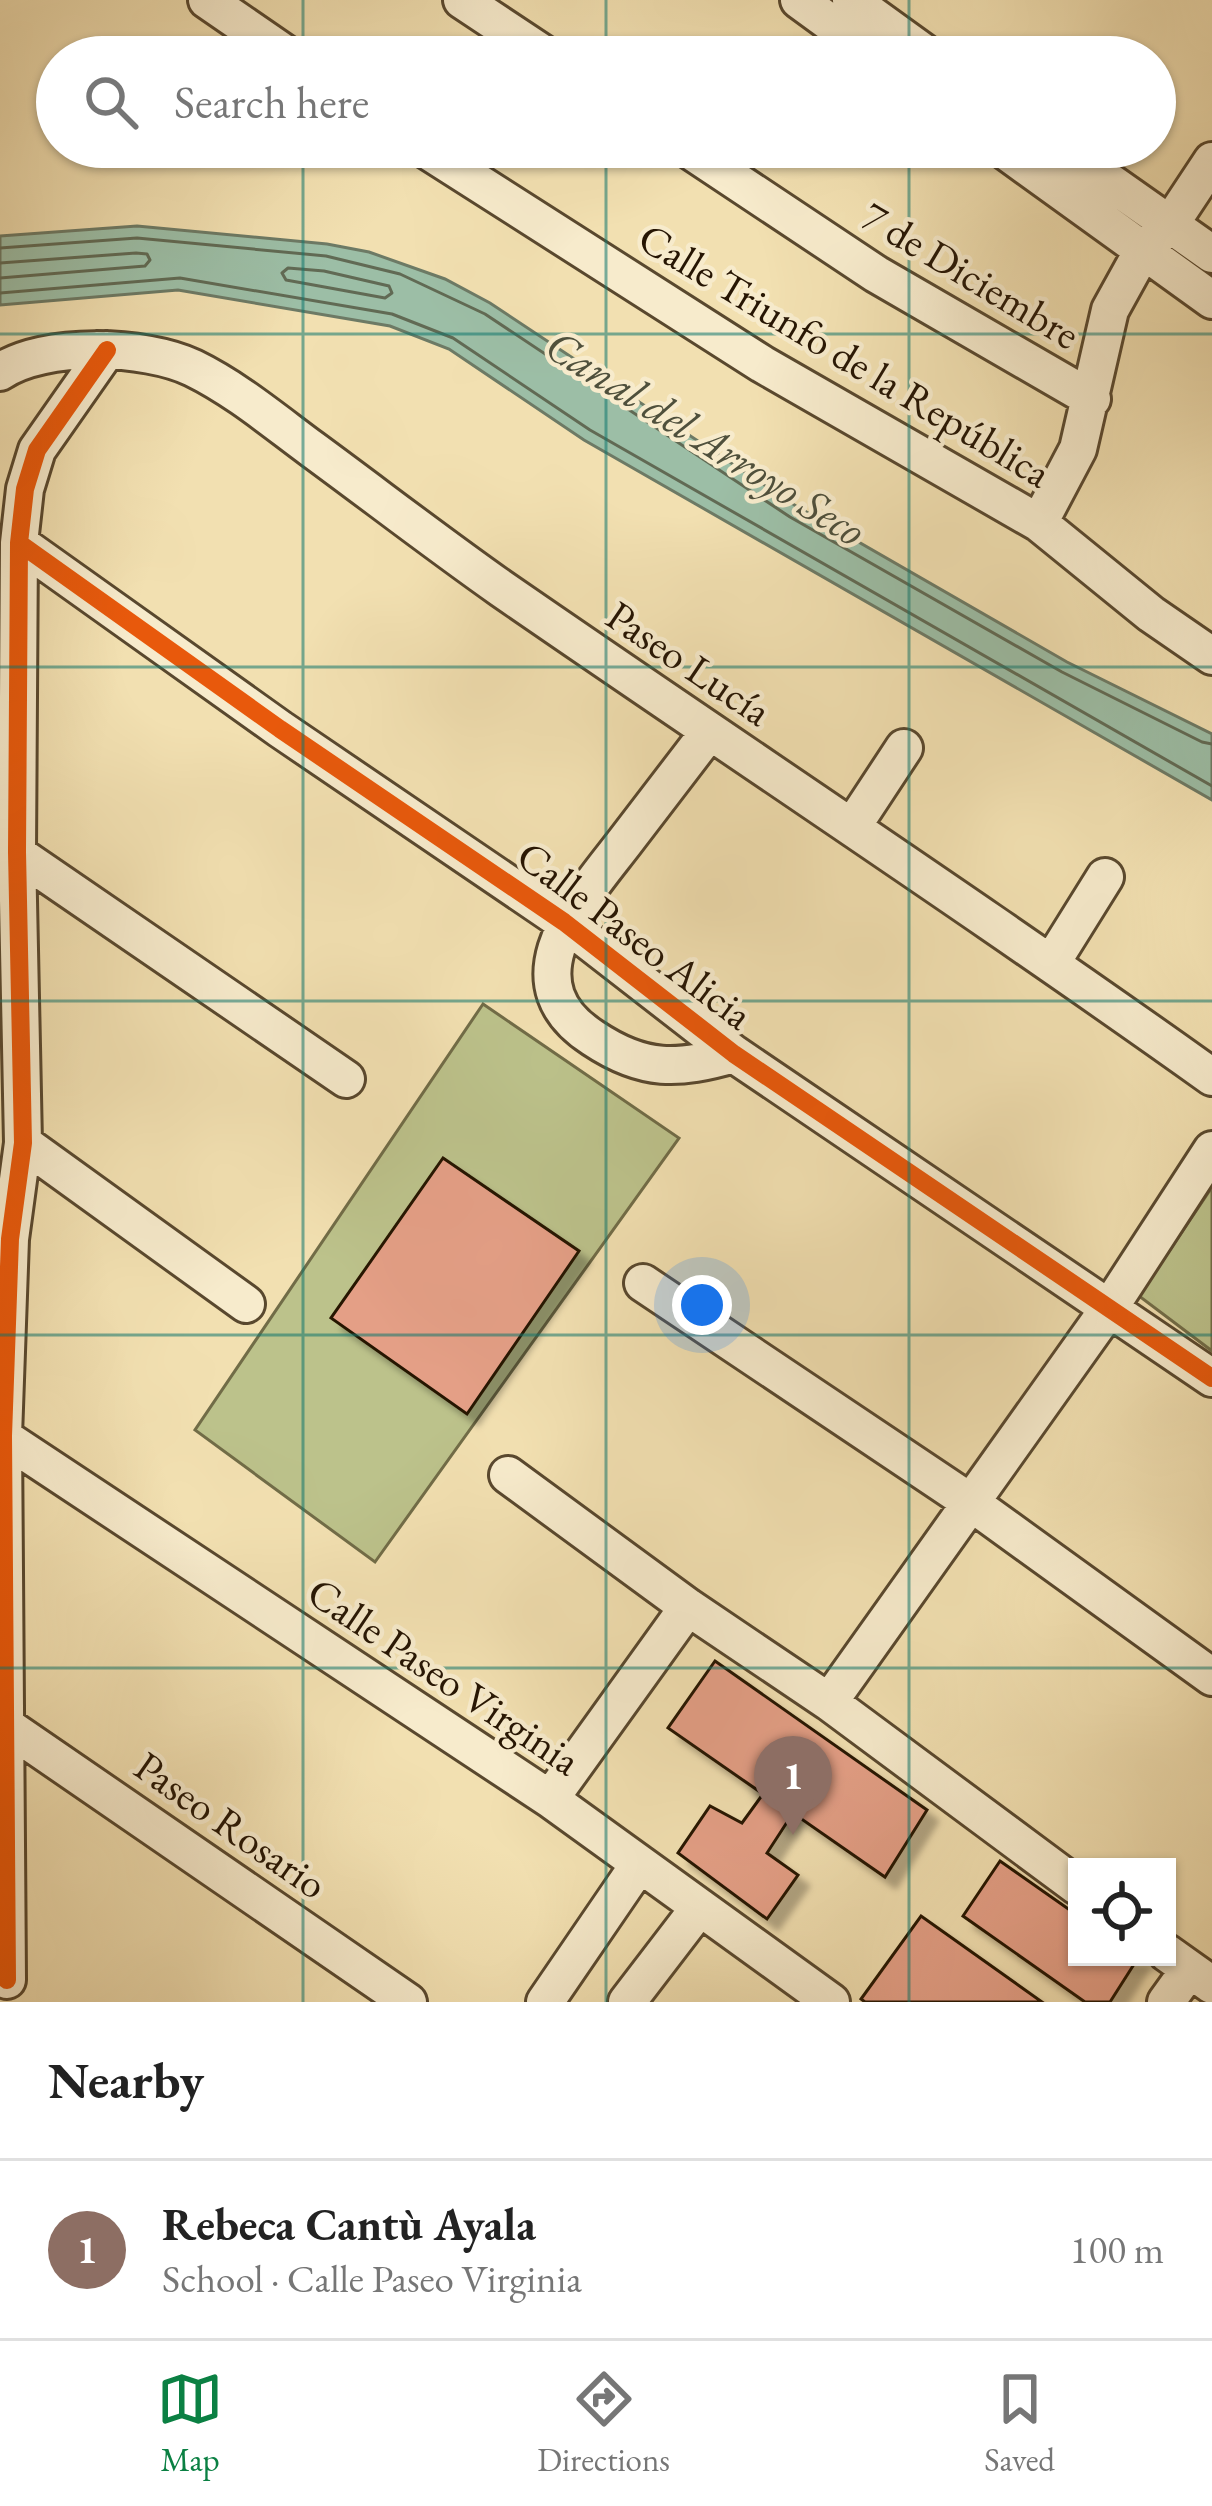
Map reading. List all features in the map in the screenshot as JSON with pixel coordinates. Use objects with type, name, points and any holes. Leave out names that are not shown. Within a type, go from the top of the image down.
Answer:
[{"type":"street","points":[[207,0],[259,36]]},
{"type":"street","points":[[462,0],[516,36]]},
{"type":"street","points":[[799,0],[848,36]]},
{"type":"street","points":[[851,0],[901,36]]},
{"type":"street","points":[[1039,523],[1078,449],[1110,310],[1142,252],[1171,223],[1212,161]]},
{"type":"street","name":"Calle Triunfo de la República","points":[[455,168],[762,364],[1039,523],[1150,614],[1212,656]]},
{"type":"street","name":"7 de Diciembre","points":[[717,168],[876,274],[1092,399]]},
{"type":"street","points":[[1028,168],[1212,300]]},
{"type":"street","points":[[1091,168],[1212,254]]},
{"type":"street","points":[[13,1986],[2,1723],[1,1435],[5,1236],[23,1143],[8,847],[19,543],[25,489],[37,450],[107,350]]},
{"type":"street","name":"Paseo Lucía","points":[[0,372],[16,361],[107,350],[149,353],[190,367],[236,392],[474,569],[1212,1076]]},
{"type":"street","name":"Calle Paseo Alicia","points":[[19,543],[280,729],[564,922],[734,1054],[1212,1378]]},
{"type":"street","points":[[709,732],[564,922],[553,972],[556,998],[572,1025],[598,1042],[654,1064],[686,1068],[734,1054]]},
{"type":"street","points":[[852,827],[904,748]]},
{"type":"street","points":[[8,847],[346,1078]]},
{"type":"street","points":[[1052,962],[1105,877]]},
{"type":"street","points":[[23,1143],[245,1304]]},
{"type":"street","points":[[829,1702],[1110,1307],[1212,1150]]},
{"type":"street","points":[[644,1283],[970,1502],[1212,1677]]},
{"type":"street","name":"Calle Paseo Virginia","points":[[1,1435],[550,1799],[831,2002]]},
{"type":"street","points":[[508,1475],[688,1607],[829,1702],[1068,1879]]},
{"type":"street","points":[[550,1799],[688,1607]]},
{"type":"street","name":"Paseo Rosario","points":[[2,1723],[408,2002]]},
{"type":"street","points":[[544,2002],[638,1866]]},
{"type":"street","points":[[627,2002],[699,1908]]},
{"type":"street","points":[[1166,2002],[1190,1970]]},
{"type":"shaded area","points":[[483,1004],[679,1138],[375,1562],[195,1430]]},
{"type":"shaded area","points":[[1212,1187],[1212,1351],[1139,1296]]},
{"type":"water","points":[[137,226],[369,252],[445,279],[490,303],[796,506],[1067,662],[1212,734],[1212,800],[584,440],[449,349],[390,326],[178,290],[0,305],[0,236]]},
{"type":"building","points":[[443,1158],[579,1251],[467,1414],[331,1318]]},
{"type":"building","points":[[715,1661],[927,1810],[885,1877],[793,1813],[767,1853],[798,1875],[767,1919],[678,1853],[710,1806],[742,1823],[763,1794],[668,1728]]},
{"type":"building","points":[[1000,1861],[1068,1909],[1068,1966],[1133,1966],[1110,2002],[1085,2002],[963,1916]]},
{"type":"building","points":[[921,1916],[1042,2002],[865,2002],[861,1999]]},
{"type":"cycle path","points":[[7,1980],[3,1436],[10,1239],[23,1143],[17,852],[19,543],[25,489],[37,450],[107,350]]},
{"type":"cycle path","points":[[19,543],[280,729],[564,922],[734,1054],[1212,1378]]},
{"type":"place","name":"Rebeca Cantù Ayala","points":[[793,1835]]},
{"type":"water label","name":"Canal del Arroyo Seco","points":[[706,437]]}]
